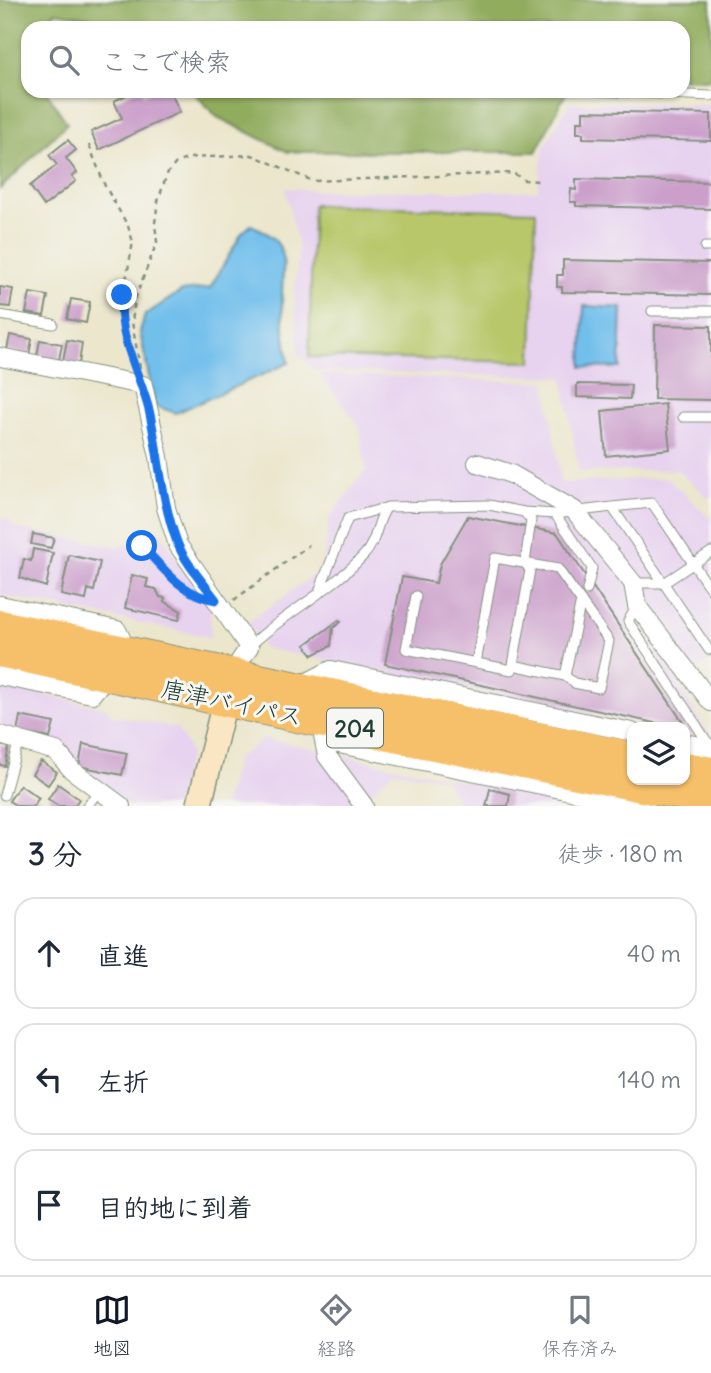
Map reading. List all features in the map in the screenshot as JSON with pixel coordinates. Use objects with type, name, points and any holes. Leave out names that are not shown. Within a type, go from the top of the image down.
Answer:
[{"type":"highway","name":"唐津バイパス","points":[[0,626],[118,664]]},
{"type":"highway","name":"唐津バイパス","points":[[0,651],[118,664],[228,687],[295,688],[627,757]]},
{"type":"highway","name":"唐津バイパス","points":[[228,687],[322,731],[711,800]]},
{"type":"highway","points":[[690,769],[711,773]]},
{"type":"street","points":[[0,357],[143,385],[159,457],[166,508],[178,545],[249,647],[228,687],[200,806]]},
{"type":"street","points":[[477,463],[511,474],[574,510],[633,583],[637,606],[711,702]]},
{"type":"street","points":[[0,605],[117,630],[118,664],[92,694],[0,676]]},
{"type":"street","points":[[295,688],[331,670],[627,731]]},
{"type":"street","points":[[364,806],[327,756],[322,731],[645,806]]},
{"type":"street","points":[[0,735],[56,751],[92,799],[121,806]]},
{"type":"street","points":[[690,744],[711,748]]},
{"type":"lane","points":[[690,95],[711,96]]},
{"type":"lane","points":[[652,311],[711,311]]},
{"type":"lane","points":[[0,315],[53,324]]},
{"type":"lane","points":[[683,417],[711,417]]},
{"type":"lane","points":[[317,594],[336,556],[340,533],[348,518],[387,508],[489,505],[524,512],[555,514],[652,503],[711,590]]},
{"type":"lane","points":[[612,506],[709,650]]},
{"type":"lane","points":[[249,647],[365,555],[379,534],[382,514],[387,508]]},
{"type":"lane","points":[[416,596],[406,649],[512,670],[530,570],[525,563],[531,520],[524,512]]},
{"type":"lane","points":[[555,514],[592,568],[587,590]]},
{"type":"lane","points":[[633,583],[664,583],[711,552]]},
{"type":"lane","points":[[476,663],[495,558],[558,569],[609,641],[599,688],[574,683],[565,676],[513,665]]},
{"type":"lane","points":[[565,676],[581,601]]},
{"type":"lane","points":[[637,606],[628,621],[711,748]]},
{"type":"lane","points":[[4,795],[19,739]]},
{"type":"path","points":[[89,145],[105,186],[128,226],[132,242],[132,257],[120,313],[122,332],[143,385]]},
{"type":"path","points":[[143,385],[132,322],[135,299],[157,242],[155,223],[158,201],[167,174],[176,163],[189,158],[239,154],[252,155],[313,181],[513,173],[524,180],[538,181]]},
{"type":"path","points":[[142,546],[181,587],[200,598],[234,600],[309,545]]},
{"type":"shaded area","points":[[570,103],[711,104],[711,500],[677,470],[579,472],[563,377],[315,371],[299,354],[294,291],[299,249],[285,188],[323,191],[537,191],[544,146]]},
{"type":"shaded area","points":[[319,374],[546,382],[561,483],[667,478],[711,519],[711,661],[679,683],[710,738],[690,734],[690,722],[632,722],[265,648],[247,623],[322,569],[329,519],[366,470],[359,425]]},
{"type":"shaded area","points":[[7,518],[16,528],[119,547],[159,531],[210,603],[211,637],[0,595],[0,519]]},
{"type":"shaded area","points":[[0,685],[106,708],[112,715],[177,728],[190,751],[175,806],[131,806],[101,789],[76,768],[0,732]]},
{"type":"shaded area","points":[[264,739],[322,750],[358,806],[224,806],[237,758]]},
{"type":"shaded area","points":[[336,753],[590,806],[461,806],[445,779],[394,771],[365,798],[334,756]]},
{"type":"green space","points":[[0,0],[711,0],[711,79],[690,79],[690,21],[111,21],[55,12],[49,21],[21,21],[21,98],[51,98],[67,123],[0,189]]},
{"type":"green space","points":[[199,98],[563,98],[536,152],[288,152],[217,117]]},
{"type":"green space","points":[[313,205],[536,211],[532,362],[309,357]]},
{"type":"water","points":[[251,225],[274,240],[283,256],[282,310],[289,363],[176,413],[155,406],[140,332],[145,315],[182,291],[210,288],[242,233]]},
{"type":"water","points":[[584,306],[622,308],[620,368],[582,367]]},
{"type":"building","points":[[120,98],[173,98],[180,112],[99,150],[91,132],[122,118],[114,101]]},
{"type":"building","points":[[583,111],[711,114],[711,141],[583,138],[583,133],[577,133],[577,121],[583,121]]},
{"type":"building","points":[[68,140],[76,150],[66,158],[77,173],[72,176],[76,181],[44,206],[30,186],[57,165],[49,155]]},
{"type":"building","points":[[576,179],[711,182],[711,209],[576,206],[576,202],[570,202],[571,189],[576,190]]},
{"type":"building","points":[[563,260],[711,263],[711,295],[562,292],[562,287],[557,287],[557,275],[563,275]]},
{"type":"building","points":[[0,287],[13,289],[10,307],[0,306]]},
{"type":"building","points":[[30,293],[48,296],[44,316],[26,313]]},
{"type":"building","points":[[71,299],[90,302],[86,323],[67,319]]},
{"type":"building","points":[[655,325],[711,326],[711,400],[654,399]]},
{"type":"building","points":[[10,335],[32,339],[29,355],[7,350]]},
{"type":"building","points":[[40,340],[62,344],[59,360],[37,356]]},
{"type":"building","points":[[67,340],[82,343],[79,364],[63,361]]},
{"type":"building","points":[[577,384],[631,385],[630,399],[577,397]]},
{"type":"building","points":[[665,404],[670,449],[606,456],[602,411]]},
{"type":"building","points":[[468,516],[557,533],[683,722],[650,722],[385,664],[402,577],[436,583],[440,564]]},
{"type":"building","points":[[33,534],[54,538],[51,548],[31,544]]},
{"type":"building","points":[[33,549],[53,553],[46,587],[20,578],[24,559],[31,561]]},
{"type":"building","points":[[69,555],[100,562],[94,591],[88,589],[86,600],[61,595]]},
{"type":"building","points":[[132,575],[148,579],[146,587],[156,589],[160,597],[165,598],[164,601],[181,611],[179,620],[125,608]]},
{"type":"building","points":[[339,620],[341,622],[333,628],[331,646],[313,655],[305,645]]},
{"type":"building","points":[[20,716],[54,723],[50,738],[17,732]]},
{"type":"building","points":[[83,744],[127,753],[122,775],[79,766]]},
{"type":"building","points":[[0,745],[9,747],[5,766],[0,765]]},
{"type":"building","points":[[41,761],[57,772],[48,785],[32,774]]},
{"type":"building","points":[[58,784],[79,799],[74,806],[58,806],[48,799]]},
{"type":"building","points":[[20,785],[39,798],[33,806],[17,806],[9,801]]},
{"type":"building","points":[[490,789],[510,794],[508,806],[486,806]]},
{"type":"route","points":[[122,295],[122,332],[143,385],[159,457],[166,508],[178,545],[216,600],[200,598],[181,587],[142,546]]}]
